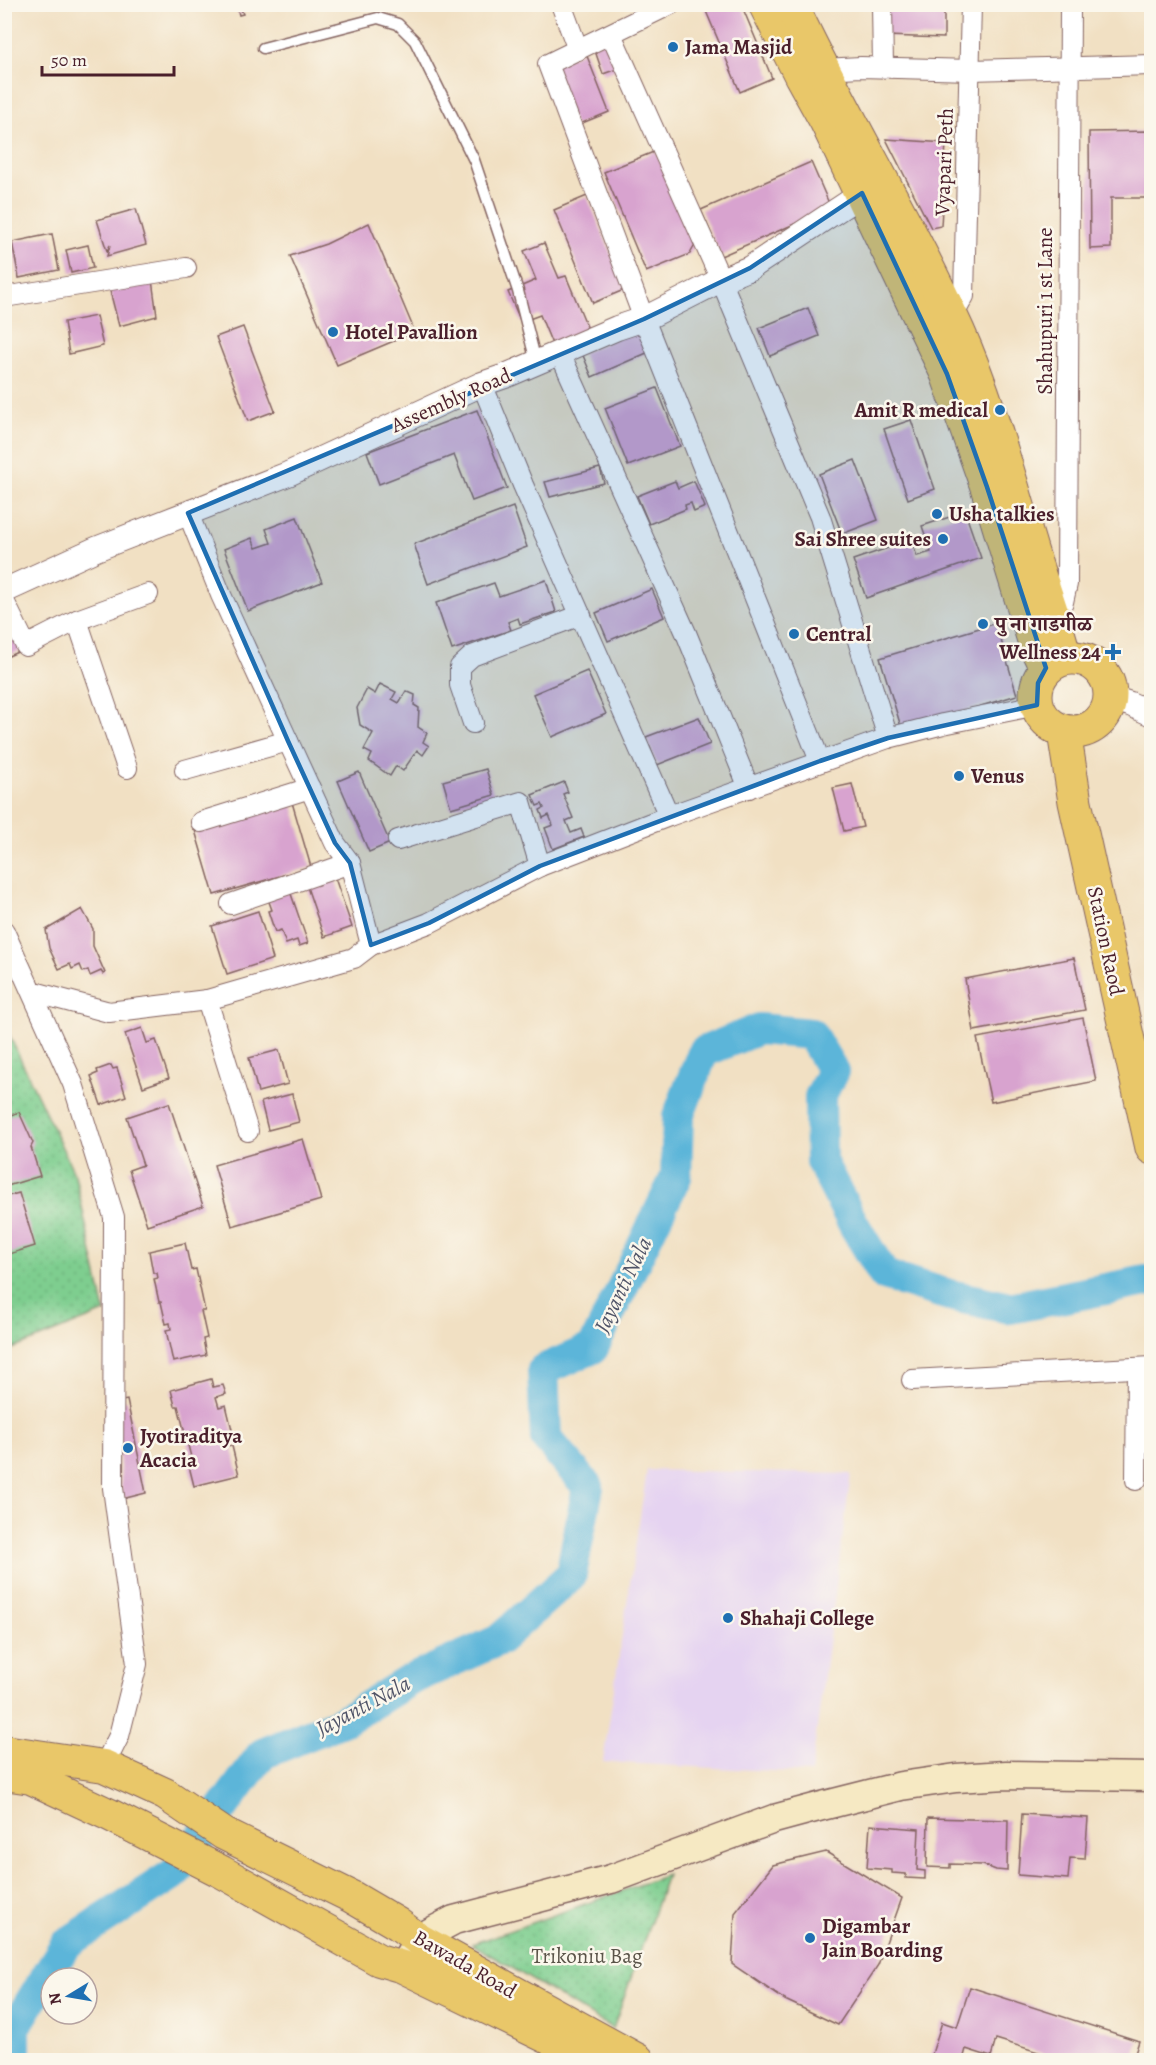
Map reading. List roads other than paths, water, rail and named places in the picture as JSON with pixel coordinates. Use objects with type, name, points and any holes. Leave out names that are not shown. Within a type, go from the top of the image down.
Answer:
[{"type":"highway","points":[[765,4],[952,318],[974,371],[999,444],[1050,611],[1059,633],[1066,662]]},
{"type":"highway","points":[[791,4],[855,133],[872,187],[873,221],[947,374],[987,487],[1036,647],[1066,662],[1094,664],[1107,679],[1111,698],[1109,708],[1098,724],[1071,732],[1053,727],[1043,718],[1037,705],[1036,692],[1038,683],[1066,662]]},
{"type":"highway","points":[[1071,732],[1152,1086]]},
{"type":"highway","name":"Station Raod","points":[[1071,732],[1075,802],[1152,1148]]},
{"type":"main road","points":[[4,1751],[104,1766]]},
{"type":"main road","name":"Bawada Road","points":[[104,1766],[165,1794],[224,1834],[361,1903],[398,1924],[418,1939],[638,2061]]},
{"type":"main road","name":"Bawada Road","points":[[4,1774],[31,1778],[222,1872],[379,1960],[403,1967],[594,2061]]},
{"type":"main road","points":[[403,1967],[418,1939],[454,1920],[611,1879],[774,1819],[901,1786],[956,1778],[1006,1775],[1152,1777]]},
{"type":"street","points":[[561,4],[578,50]]},
{"type":"street","points":[[882,4],[883,67]]},
{"type":"street","name":"Vyapari Peth","points":[[952,318],[964,296],[971,4]]},
{"type":"street","name":"Shahupuri 1 st Lane","points":[[1050,611],[1063,602],[1067,584],[1070,4]]},
{"type":"street","points":[[665,6],[548,64],[644,319],[820,761]]},
{"type":"street","points":[[611,34],[721,280],[820,517],[888,738]]},
{"type":"street","points":[[823,69],[883,67],[971,70],[1152,65]]},
{"type":"street","name":"Assembly Road","points":[[4,591],[96,549],[288,474],[559,351],[644,319],[750,268],[872,187]]},
{"type":"street","points":[[4,297],[186,268]]},
{"type":"street","points":[[559,351],[686,633],[749,788]]},
{"type":"street","points":[[482,384],[523,485],[669,816]]},
{"type":"street","points":[[188,513],[221,595],[335,843],[350,863],[371,945]]},
{"type":"street","points":[[4,601],[26,646],[77,620],[148,594]]},
{"type":"street","points":[[473,723],[460,685],[460,667],[472,656],[581,615]]},
{"type":"street","points":[[77,620],[127,768]]},
{"type":"street","points":[[1111,698],[1152,714]]},
{"type":"street","points":[[34,992],[110,1012],[207,1000],[354,958],[371,945],[429,923],[540,866],[669,816],[888,738],[1037,705]]},
{"type":"street","points":[[185,770],[288,741]]},
{"type":"street","points":[[201,822],[310,788]]},
{"type":"street","points":[[398,840],[521,802],[540,866]]},
{"type":"street","points":[[231,904],[350,863]]},
{"type":"street","points":[[4,930],[34,992],[73,1084],[114,1217],[114,1488],[137,1664],[118,1736],[104,1766]]},
{"type":"street","points":[[207,1000],[248,1131]]},
{"type":"street","points":[[912,1380],[1144,1367],[1136,1480]]},
{"type":"lane","points":[[263,48],[378,18],[398,24],[415,41],[474,160],[518,291],[536,362]]},
{"type":"waterway","name":"Jayanti Nala","points":[[15,2060],[15,2027],[66,1944],[175,1873],[262,1754],[345,1720],[410,1680],[499,1640],[571,1575],[588,1487],[546,1438],[543,1370],[593,1348],[676,1177],[678,1117],[703,1052],[759,1029],[811,1034],[833,1071],[820,1097],[821,1161],[854,1225],[884,1275],[949,1295],[1010,1308],[1146,1281]]},
{"type":"place","name":"Jama Masjid","points":[[673,47]]},
{"type":"place","name":"Hotel Pavallion","points":[[333,332]]},
{"type":"place","name":"Amit R medical","points":[[1000,410]]},
{"type":"place","name":"Usha talkies","points":[[937,514]]},
{"type":"place","name":"Sai Shree suites","points":[[943,539]]},
{"type":"place","name":"पु ना गाडगीळ","points":[[983,624]]},
{"type":"place","name":"Central","points":[[794,634]]},
{"type":"place","name":"Wellness 24","points":[[1113,652]]},
{"type":"place","name":"Venus","points":[[959,776]]},
{"type":"place","name":"Jyotiraditya Acacia","points":[[128,1448]]},
{"type":"place","name":"Shahaji College","points":[[728,1618]]},
{"type":"place","name":"Digambar Jain Boarding","points":[[810,1938]]},
{"type":"park label","name":"Trikoniu Bag","points":[[587,1956]]}]
